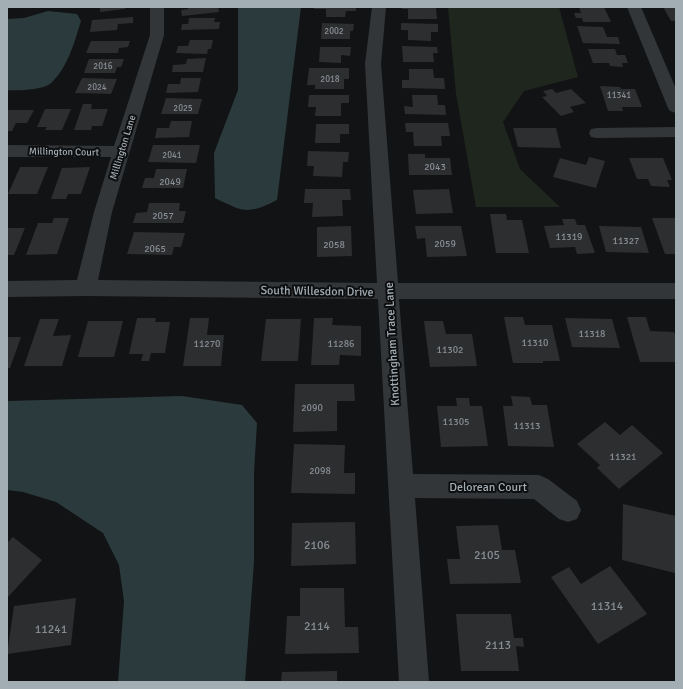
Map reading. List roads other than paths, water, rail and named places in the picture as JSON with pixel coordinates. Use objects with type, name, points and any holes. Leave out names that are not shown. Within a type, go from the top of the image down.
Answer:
[{"type":"street","name":"Millington Lane","points":[[86,288],[103,212],[120,152],[154,48],[157,7]]},
{"type":"street","name":"Knottingham Trace Lane","points":[[378,7],[373,64],[414,682]]},
{"type":"street","points":[[634,7],[676,108]]},
{"type":"street","points":[[596,133],[676,132]]},
{"type":"street","name":"Millington Court","points":[[7,151],[120,152]]},
{"type":"street","name":"South Willesdon Drive","points":[[7,289],[86,288],[389,291],[676,291]]},
{"type":"street","name":"Delorean Court","points":[[400,486],[539,487],[568,510]]}]
